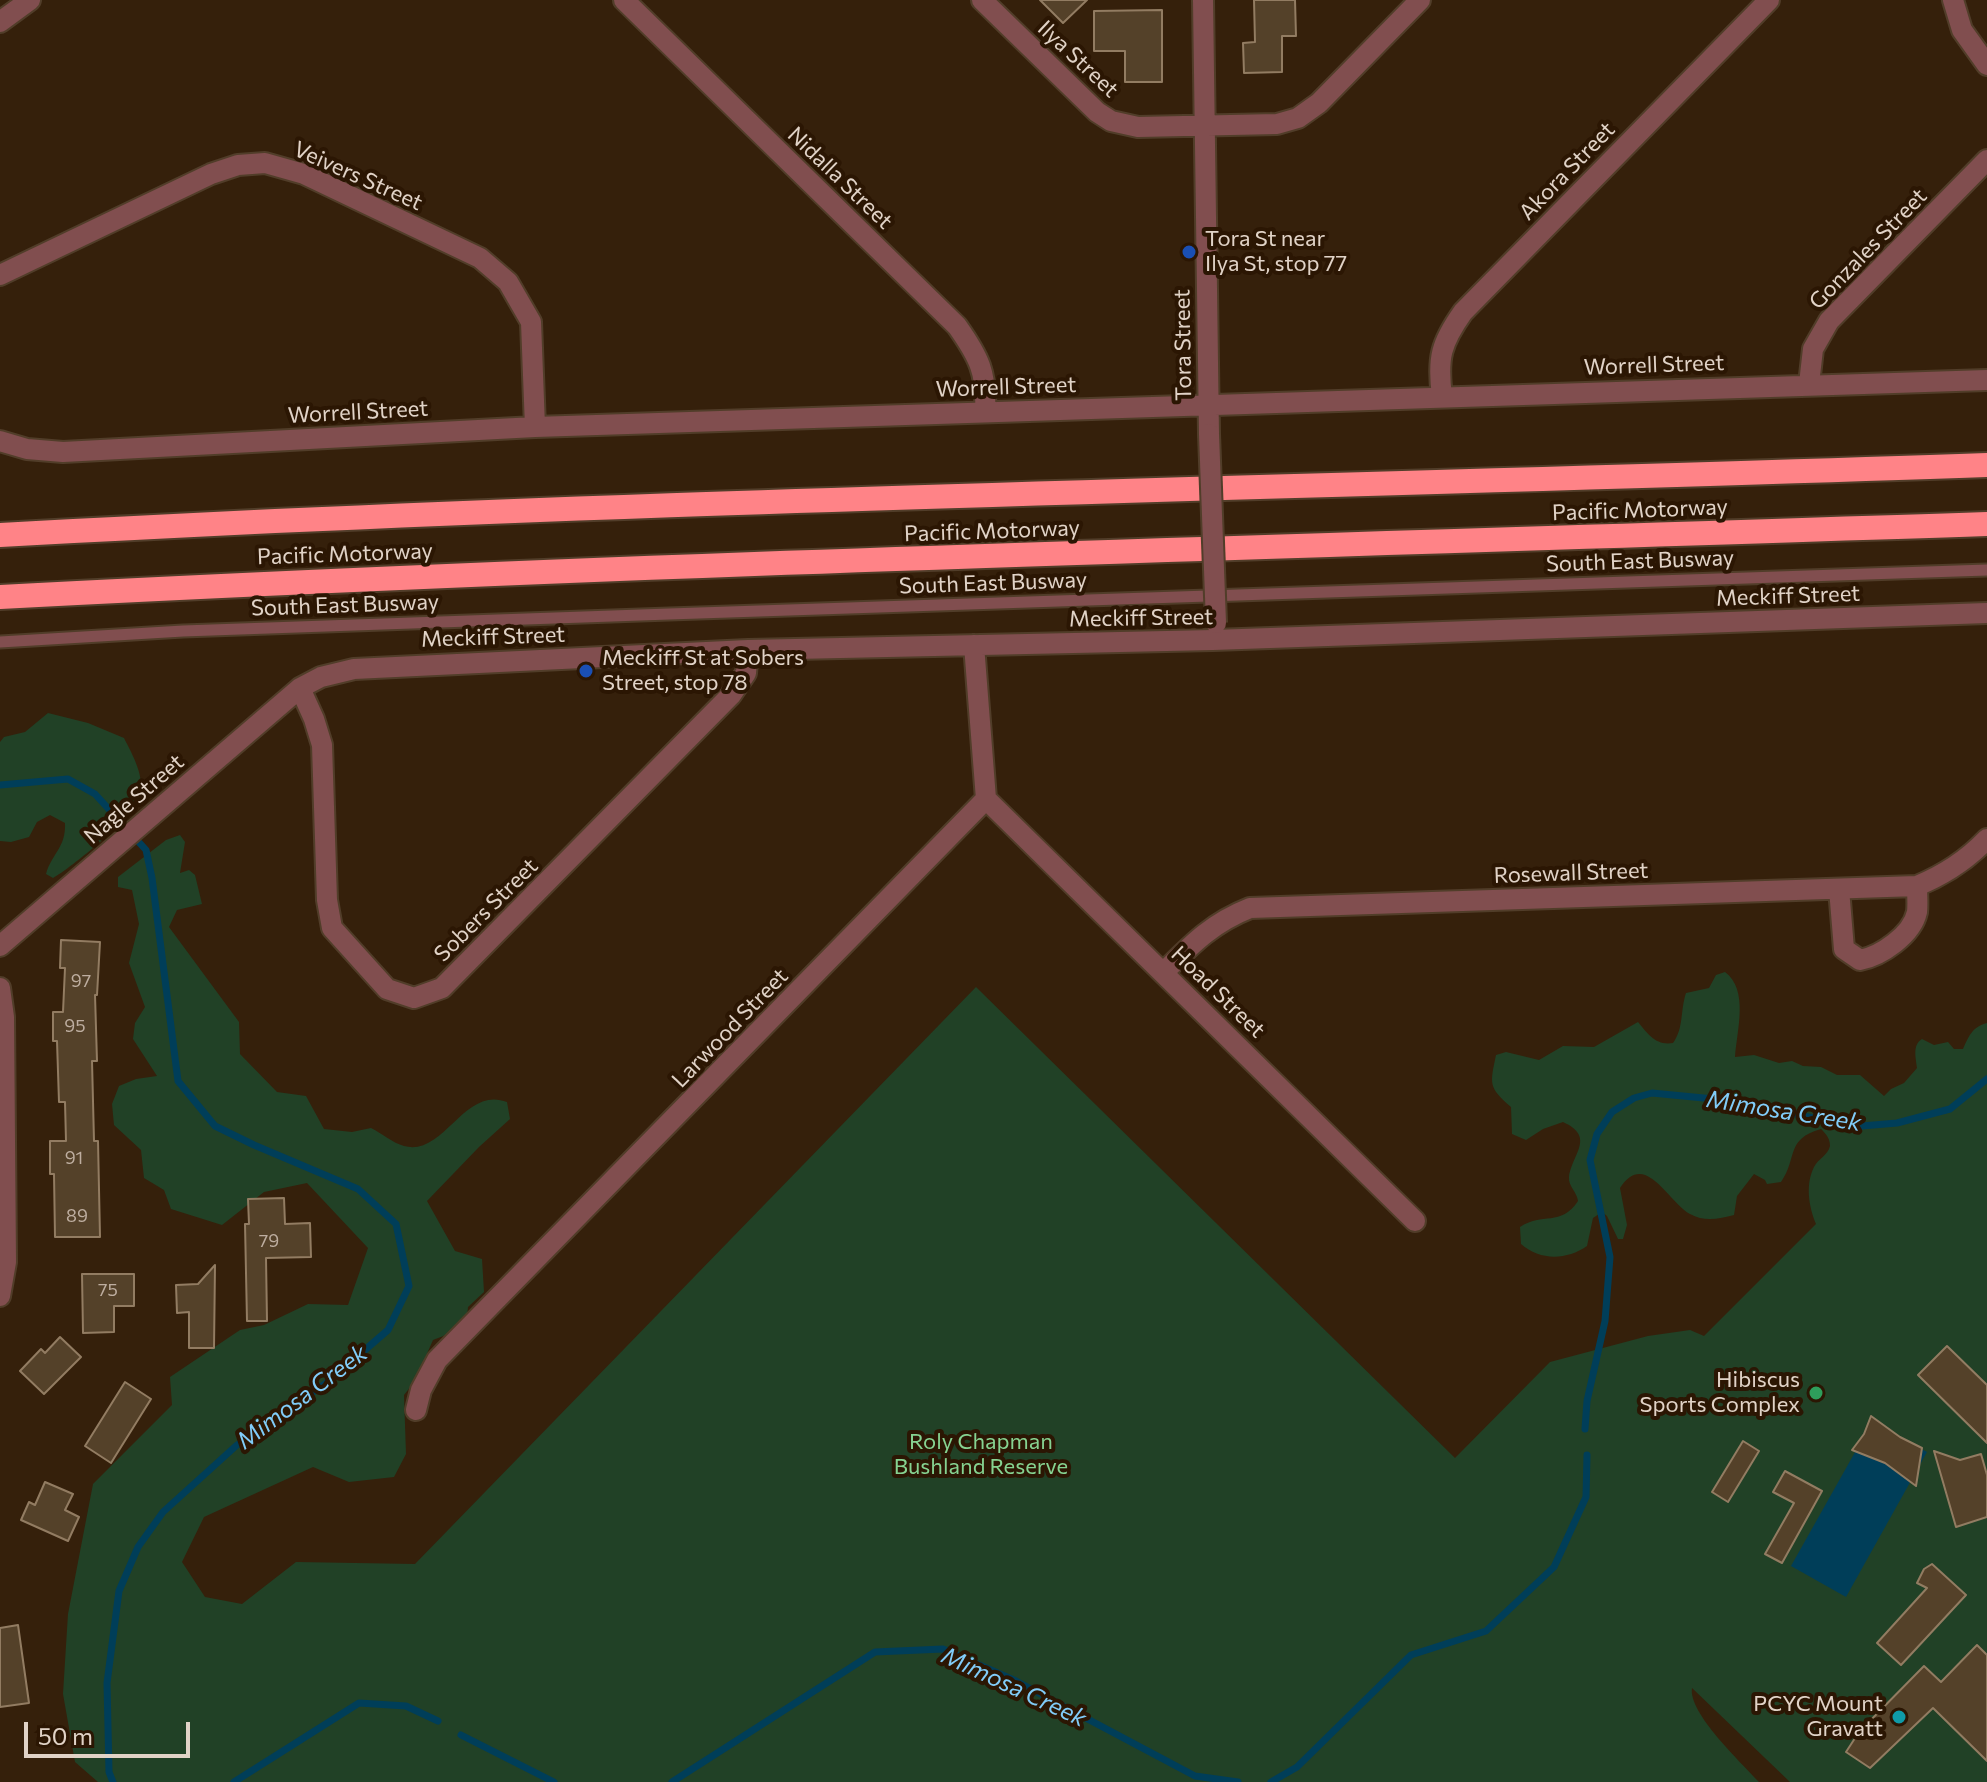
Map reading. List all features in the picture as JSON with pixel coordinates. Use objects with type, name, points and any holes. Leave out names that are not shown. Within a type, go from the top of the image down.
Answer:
[{"type":"highway","name":"Pacific Motorway","points":[[0,535],[208,523],[628,507],[1987,465]]},
{"type":"highway","name":"Pacific Motorway","points":[[0,597],[242,584],[800,563],[1987,524]]},
{"type":"street","points":[[0,22],[30,0]]},
{"type":"street","name":"Nidalla Street","points":[[624,0],[957,326],[978,355],[985,379],[985,411]]},
{"type":"street","name":"Ilya Street","points":[[982,0],[1088,104],[1111,121],[1138,127],[1277,124],[1298,118],[1319,103],[1420,0]]},
{"type":"street","name":"Tora Street","points":[[1203,0],[1208,405],[1216,632]]},
{"type":"street","name":"Akora Street","points":[[1442,396],[1438,367],[1445,338],[1463,312],[1769,0]]},
{"type":"street","points":[[1953,0],[1962,30],[1987,65]]},
{"type":"street","name":"Gonzales Street","points":[[1809,384],[1813,349],[1829,321],[1987,160]]},
{"type":"street","name":"Veivers Street","points":[[0,275],[211,174],[238,165],[265,163],[304,174],[480,258],[508,282],[531,322],[535,427]]},
{"type":"street","name":"Worrell Street","points":[[0,441],[27,449],[63,452],[535,427],[1987,380]]},
{"type":"street","name":"Meckiff Street","points":[[300,688],[329,674],[373,667],[748,650],[974,645],[1216,632],[1987,613]]},
{"type":"street","points":[[974,645],[986,799]]},
{"type":"street","name":"Sobers Street","points":[[300,688],[322,745],[327,900],[332,928],[387,989],[414,998],[442,988],[731,695],[746,673],[748,650]]},
{"type":"street","name":"Nagle Street","points":[[0,946],[300,688]]},
{"type":"street","name":"Hoad Street","points":[[986,799],[1415,1221]]},
{"type":"street","name":"Larwood Street","points":[[416,1410],[421,1390],[437,1360],[986,799]]},
{"type":"street","name":"Rosewall Street","points":[[1164,972],[1203,933],[1226,917],[1250,908],[1917,886],[1941,876],[1971,857],[1987,839]]},
{"type":"street","points":[[1839,889],[1844,949],[1860,960],[1876,957],[1909,928],[1917,913],[1917,886]]},
{"type":"street","points":[[0,988],[4,1017],[6,1262],[0,1296]]},
{"type":"lane","name":"South East Busway","points":[[0,642],[183,631],[1987,570]]},
{"type":"green space","points":[[48,713],[88,723],[124,738],[141,781],[140,797],[128,816],[53,878],[46,874],[61,845],[65,823],[50,815],[37,822],[29,837],[11,842],[0,841],[0,742],[4,737],[25,732]]},
{"type":"green space","name":"Roly Chapman Bushland Reserve","points":[[180,835],[185,842],[180,873],[189,870],[195,875],[202,904],[177,910],[169,927],[239,1022],[240,1054],[277,1092],[306,1096],[324,1129],[352,1132],[371,1128],[404,1146],[418,1147],[431,1141],[466,1111],[492,1099],[507,1102],[510,1119],[427,1201],[455,1251],[482,1259],[484,1292],[468,1307],[461,1325],[433,1340],[415,1381],[404,1395],[406,1454],[394,1477],[349,1482],[313,1467],[204,1517],[182,1562],[205,1597],[242,1604],[296,1562],[415,1564],[976,987],[1455,1458],[1550,1362],[1648,1336],[1690,1330],[1704,1336],[1816,1224],[1810,1203],[1810,1181],[1814,1167],[1830,1146],[1821,1129],[1802,1138],[1781,1182],[1767,1184],[1754,1174],[1737,1196],[1734,1215],[1717,1219],[1690,1214],[1647,1176],[1638,1174],[1629,1177],[1620,1188],[1627,1225],[1623,1239],[1618,1239],[1602,1212],[1593,1218],[1587,1246],[1571,1254],[1545,1256],[1521,1244],[1520,1227],[1565,1214],[1578,1201],[1569,1177],[1580,1140],[1573,1128],[1563,1122],[1543,1129],[1526,1140],[1512,1134],[1511,1107],[1498,1095],[1493,1084],[1496,1055],[1506,1052],[1539,1060],[1563,1046],[1594,1047],[1638,1022],[1657,1041],[1673,1043],[1679,1031],[1686,993],[1709,988],[1716,975],[1725,972],[1737,989],[1739,1000],[1735,1057],[1754,1055],[1779,1063],[1792,1061],[1803,1066],[1821,1067],[1837,1075],[1860,1075],[1884,1096],[1904,1083],[1917,1068],[1916,1048],[1922,1039],[1934,1045],[1948,1042],[1954,1049],[1963,1049],[1974,1030],[1987,1023],[1987,1782],[1790,1782],[1692,1688],[1698,1710],[1707,1723],[1759,1782],[98,1782],[75,1762],[63,1694],[68,1614],[93,1484],[172,1405],[170,1377],[240,1330],[264,1325],[308,1304],[348,1305],[368,1248],[307,1183],[264,1192],[222,1225],[171,1209],[164,1190],[144,1178],[141,1150],[114,1125],[112,1104],[119,1086],[136,1079],[157,1076],[133,1039],[135,1023],[145,1007],[129,963],[139,924],[132,890],[118,887],[118,877],[166,840]]},
{"type":"water","points":[[1872,1422],[1927,1452],[1846,1597],[1791,1566]]},
{"type":"building","points":[[1040,0],[1087,0],[1063,23]]},
{"type":"building","points":[[1254,0],[1295,0],[1296,36],[1282,36],[1282,72],[1244,73],[1243,43],[1255,42]]},
{"type":"building","points":[[1162,10],[1162,82],[1125,82],[1125,51],[1094,51],[1094,11]]},
{"type":"building","points":[[61,940],[100,942],[95,995],[97,1061],[92,1061],[100,1237],[55,1237],[50,1141],[66,1141],[65,1102],[59,1102],[57,1041],[53,1041],[53,1012],[63,1012],[65,968],[60,968]]},
{"type":"building","points":[[284,1198],[285,1224],[310,1223],[311,1257],[266,1258],[267,1321],[247,1321],[245,1224],[249,1224],[248,1199]]},
{"type":"building","points":[[215,1265],[214,1348],[189,1348],[189,1312],[177,1313],[176,1285],[198,1284]]},
{"type":"building","points":[[82,1274],[134,1274],[134,1306],[114,1306],[114,1332],[83,1333]]},
{"type":"building","points":[[60,1337],[81,1357],[44,1394],[20,1371],[41,1349],[45,1353]]},
{"type":"building","points":[[1947,1346],[1987,1385],[1987,1443],[1918,1375]]},
{"type":"building","points":[[125,1382],[151,1399],[111,1463],[85,1446]]},
{"type":"building","points":[[1871,1416],[1922,1448],[1916,1486],[1885,1463],[1852,1450],[1864,1434]]},
{"type":"building","points":[[1743,1441],[1759,1451],[1728,1502],[1712,1492]]},
{"type":"building","points":[[1934,1451],[1960,1460],[1981,1454],[1987,1475],[1987,1517],[1956,1527]]},
{"type":"building","points":[[1785,1471],[1822,1491],[1782,1563],[1765,1554],[1794,1503],[1773,1492]]},
{"type":"building","points":[[45,1482],[73,1494],[65,1510],[79,1517],[68,1541],[21,1520],[29,1502],[35,1505]]},
{"type":"building","points":[[1932,1564],[1966,1595],[1901,1665],[1877,1643],[1927,1588],[1917,1583],[1924,1569]]},
{"type":"building","points":[[18,1625],[29,1703],[0,1707],[0,1628]]},
{"type":"building","points":[[1977,1645],[1987,1655],[1987,1761],[1933,1708],[1870,1768],[1846,1752],[1859,1732],[1924,1666],[1941,1682]]},
{"type":"waterway","name":"Mimosa Creek","points":[[0,785],[68,779],[95,794],[146,850],[178,1081],[215,1126],[358,1189],[396,1224],[409,1286],[388,1330],[329,1381],[237,1445],[163,1512],[138,1547],[119,1591],[107,1683],[109,1772],[113,1782]]},
{"type":"waterway","name":"Mimosa Creek","points":[[1585,1429],[1587,1401],[1605,1321],[1610,1257],[1590,1160],[1597,1134],[1612,1112],[1634,1098],[1652,1093],[1745,1102],[1850,1127],[1897,1123],[1950,1109],[1987,1079]]},
{"type":"waterway","name":"Mimosa Creek","points":[[1271,1782],[1297,1767],[1411,1655],[1486,1631],[1554,1567],[1586,1497],[1587,1455]]},
{"type":"waterway","name":"Mimosa Creek","points":[[672,1782],[875,1652],[943,1649],[1016,1681],[1195,1776],[1238,1782]]},
{"type":"waterway","name":"Mimosa Creek","points":[[234,1782],[359,1703],[406,1706],[438,1721]]},
{"type":"waterway","name":"Mimosa Creek","points":[[461,1735],[554,1782]]},
{"type":"place","name":"Tora St near Ilya St, stop 77","points":[[1189,252]]},
{"type":"place","name":"Meckiff St at Sobers Street, stop 78","points":[[586,671]]},
{"type":"place","name":"Hibiscus Sports Complex","points":[[1816,1393]]},
{"type":"place","name":"PCYC Mount Gravatt","points":[[1899,1717]]}]
